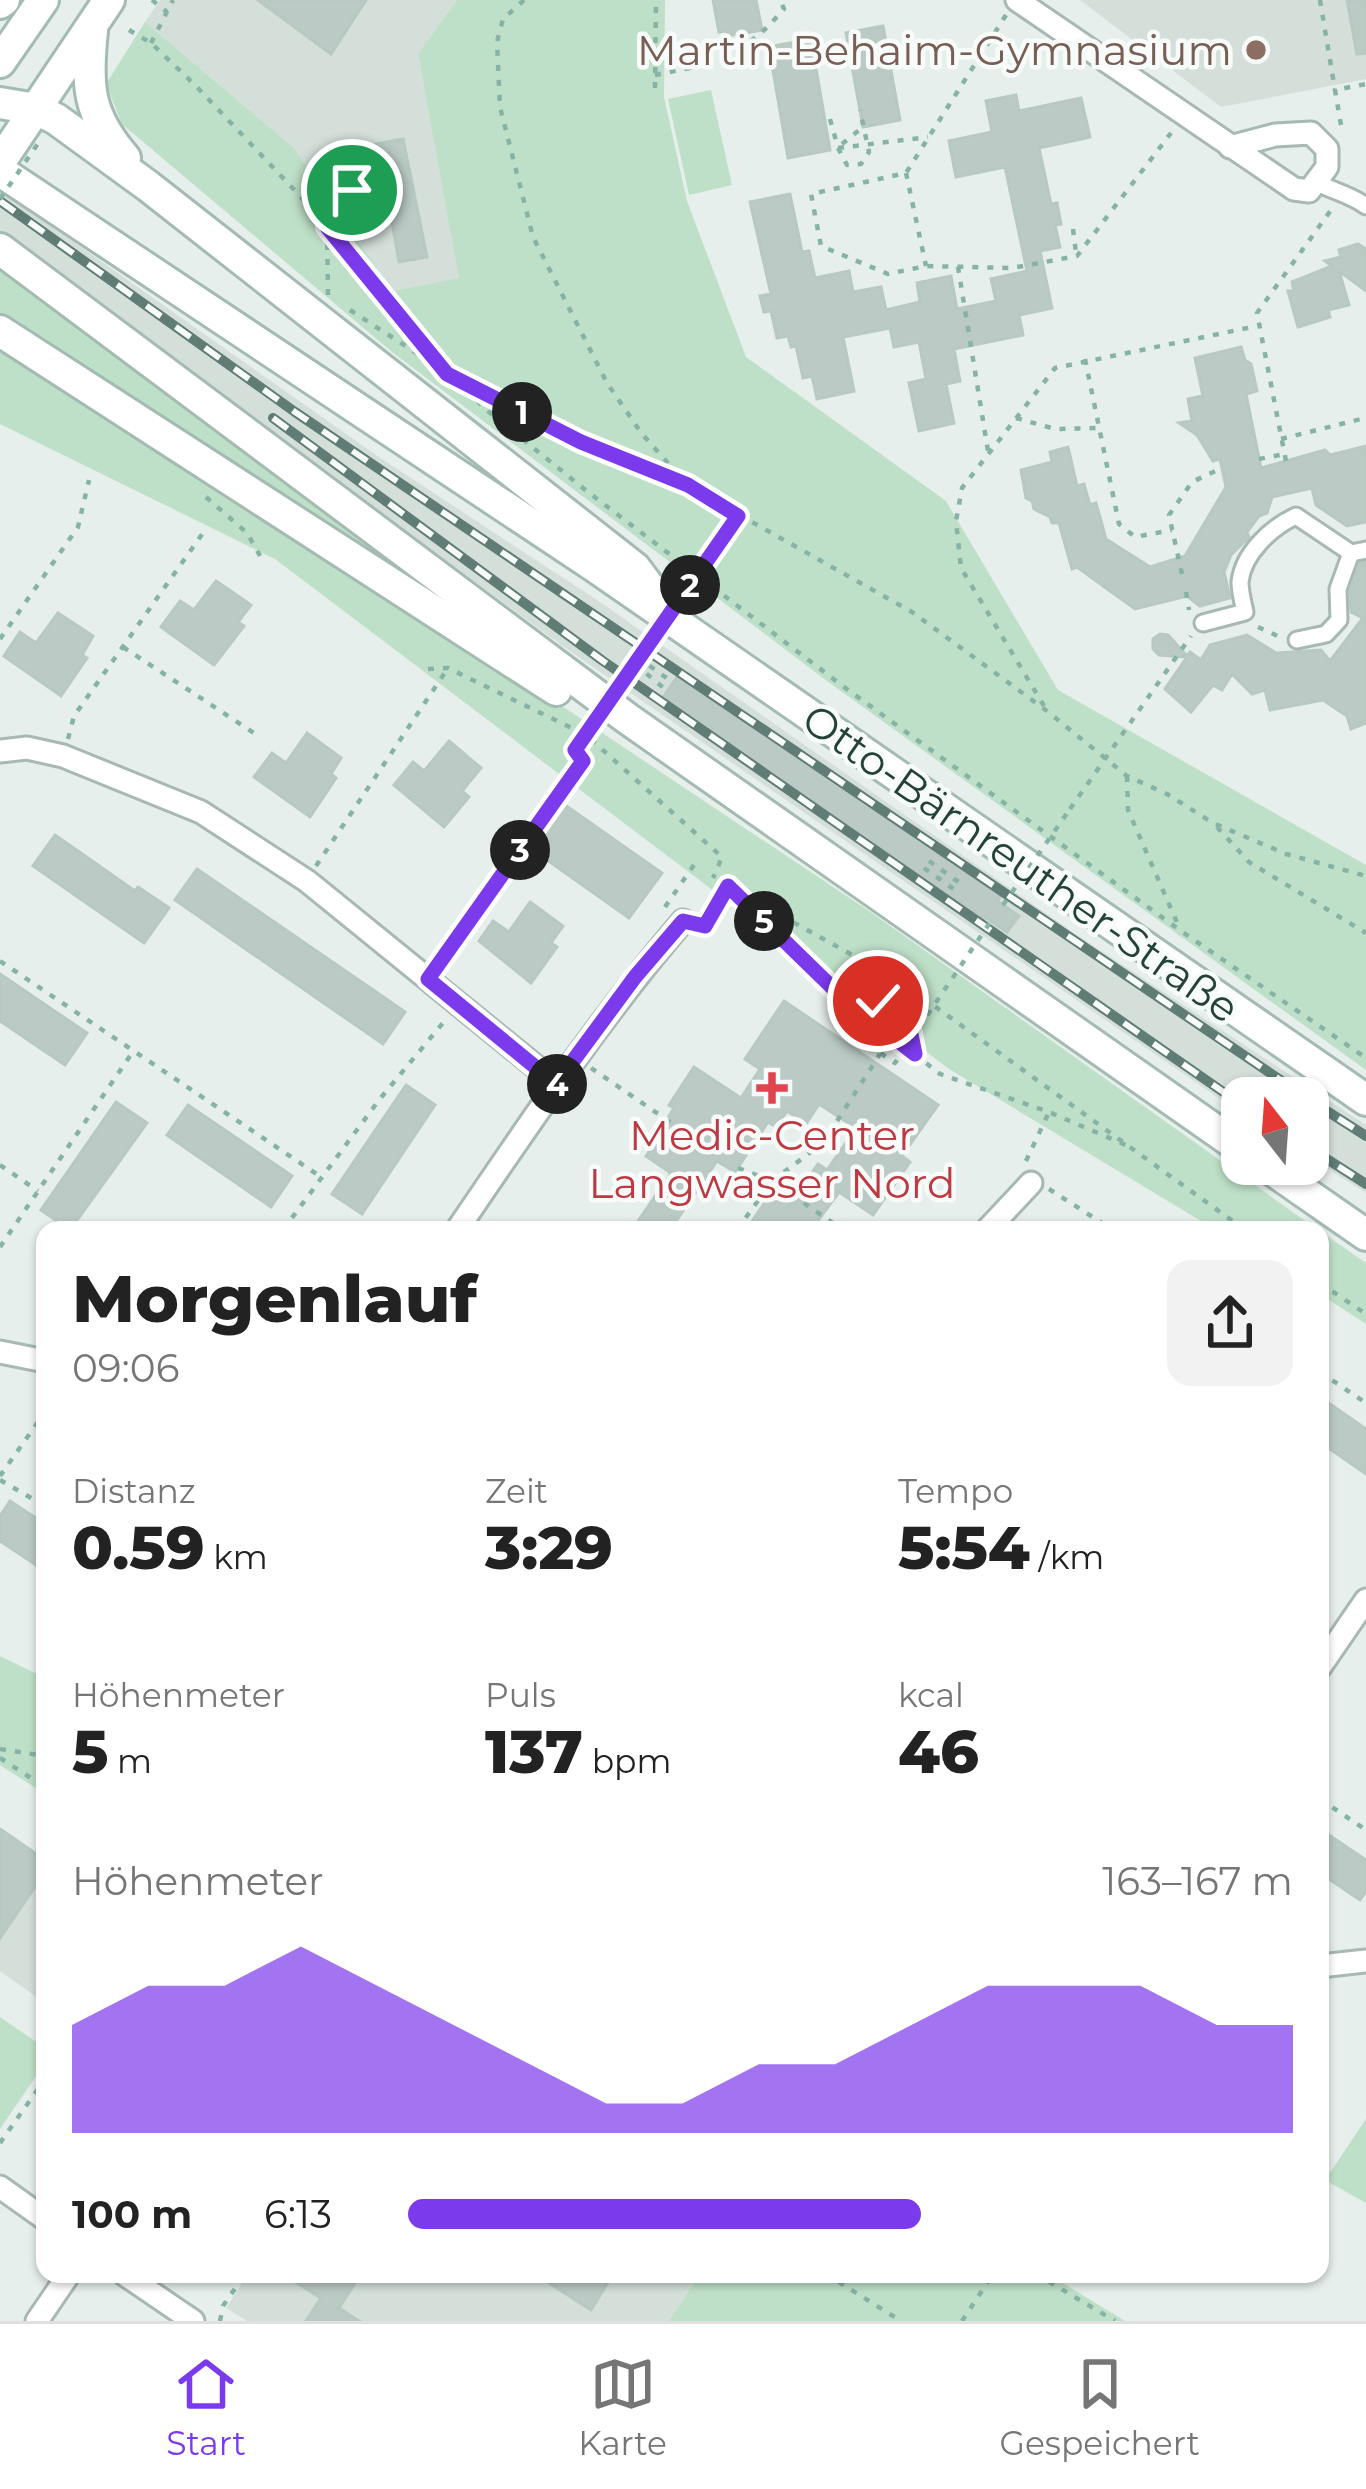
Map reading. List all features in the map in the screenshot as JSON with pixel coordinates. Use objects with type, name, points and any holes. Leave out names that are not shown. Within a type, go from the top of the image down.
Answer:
[{"type":"main road","points":[[0,62],[43,0]]},
{"type":"main road","points":[[2,162],[38,124],[101,13]]},
{"type":"main road","name":"Otto-Bärnreuther-Straße","points":[[101,13],[89,77],[95,115],[148,186]]},
{"type":"main road","name":"Otto-Bärnreuther-Straße","points":[[0,103],[38,124],[56,119],[148,186],[635,568],[677,624]]},
{"type":"main road","name":"Otto-Bärnreuther-Straße","points":[[2,162],[1366,1100]]},
{"type":"main road","points":[[0,249],[628,719],[1221,1134]]},
{"type":"main road","points":[[0,331],[573,701],[628,719]]},
{"type":"main road","points":[[1294,1185],[1366,1235]]},
{"type":"street","points":[[1016,0],[1184,116],[1230,147],[1294,189],[1309,191],[1327,166],[1327,148],[1311,133],[1276,135],[1230,147]]},
{"type":"street","points":[[1318,183],[1366,206]]},
{"type":"street","points":[[1203,623],[1245,612],[1240,580],[1251,556],[1273,527],[1296,515],[1358,551],[1338,589],[1339,620],[1326,634],[1297,640]]},
{"type":"street","points":[[0,751],[27,748],[63,756],[201,812],[307,881],[556,1084]]},
{"type":"street","points":[[464,1221],[674,915]]},
{"type":"street","points":[[995,1221],[1030,1183]]},
{"type":"street","points":[[0,1352],[36,1359]]},
{"type":"street","points":[[1329,1654],[1366,1600]]},
{"type":"street","points":[[1329,1965],[1366,1961]]},
{"type":"street","points":[[0,2187],[36,2213]]},
{"type":"street","points":[[37,2321],[63,2283]]},
{"type":"street","points":[[137,2283],[193,2321]]},
{"type":"path","points":[[152,0],[167,12]]},
{"type":"path","points":[[151,43],[173,0]]},
{"type":"path","points":[[524,0],[503,19],[497,42],[500,107],[533,238],[607,383],[642,434],[688,485]]},
{"type":"path","points":[[655,88],[656,0]]},
{"type":"path","points":[[655,75],[690,68],[710,50],[733,52],[757,38],[784,9],[780,0]]},
{"type":"path","points":[[926,266],[906,173],[1016,0]]},
{"type":"path","points":[[1320,0],[1341,125]]},
{"type":"path","points":[[129,30],[151,43],[327,227],[447,374],[643,534],[863,701],[1180,931],[1366,1058]]},
{"type":"path","points":[[1335,90],[1366,84]]},
{"type":"path","points":[[830,119],[848,165],[861,164],[868,152],[860,110]]},
{"type":"path","points":[[906,173],[811,194],[821,246],[888,274],[926,266],[1012,268],[1077,256],[1184,116]]},
{"type":"path","points":[[0,200],[38,124]]},
{"type":"path","points":[[838,148],[863,127]]},
{"type":"path","points":[[838,148],[928,137]]},
{"type":"path","points":[[327,227],[355,203],[352,190],[379,182]]},
{"type":"path","points":[[1259,459],[1285,458],[1257,313],[1342,196]]},
{"type":"path","points":[[327,227],[328,295]]},
{"type":"path","points":[[1073,229],[1077,256]]},
{"type":"path","points":[[958,266],[988,451]]},
{"type":"path","points":[[1047,711],[962,568],[956,521],[962,488],[1055,368],[1257,326]]},
{"type":"path","points":[[1084,359],[1119,524],[1135,537],[1172,530]]},
{"type":"path","points":[[447,374],[581,442],[688,485],[912,612],[1127,776],[1213,823],[1286,854],[1366,876]]},
{"type":"path","points":[[1014,417],[1054,429],[1099,428]]},
{"type":"path","points":[[1281,439],[1361,419],[1366,422]]},
{"type":"path","points":[[1182,574],[1169,514],[1192,482],[1222,468]]},
{"type":"path","points":[[0,639],[78,527],[89,479]]},
{"type":"path","points":[[428,979],[583,761],[575,750],[738,516]]},
{"type":"path","points":[[63,756],[74,716],[203,533]]},
{"type":"path","points":[[1245,612],[1262,631],[1297,640]]},
{"type":"path","points":[[1003,904],[1203,623]]},
{"type":"path","points":[[123,647],[257,735]]},
{"type":"path","points":[[635,664],[666,690]]},
{"type":"path","points":[[635,664],[647,664],[668,679]]},
{"type":"path","points":[[307,881],[448,668]]},
{"type":"path","points":[[428,669],[448,668],[588,733],[722,857],[713,878]]},
{"type":"path","points":[[1127,776],[1128,810],[1180,931]]},
{"type":"path","points":[[1213,823],[1249,862],[1366,933]]},
{"type":"path","points":[[929,861],[960,883]]},
{"type":"path","points":[[696,862],[674,915],[705,926],[728,886]]},
{"type":"path","points":[[924,868],[955,890]]},
{"type":"path","points":[[728,886],[842,997],[940,1073],[1139,1151]]},
{"type":"path","points":[[728,886],[901,982],[1233,1221]]},
{"type":"path","points":[[915,1054],[911,1023],[906,1010],[893,1001],[878,1001],[867,1009],[861,1025],[866,1042],[895,1064],[991,922]]},
{"type":"path","points":[[0,962],[321,1177]]},
{"type":"path","points":[[289,1221],[458,1004]]},
{"type":"path","points":[[0,1247],[133,1052]]},
{"type":"path","points":[[743,1221],[772,1180],[823,1142],[880,1054]]},
{"type":"path","points":[[576,1058],[708,1148]]},
{"type":"path","points":[[1049,1112],[1026,1160],[1030,1183],[1057,1191],[1100,1221]]},
{"type":"path","points":[[0,1165],[38,1191]]},
{"type":"path","points":[[738,1168],[772,1180],[828,1221]]},
{"type":"path","points":[[1329,1289],[1366,1314]]},
{"type":"path","points":[[1329,1378],[1366,1403]]},
{"type":"path","points":[[36,1425],[0,1478],[36,1500]]},
{"type":"path","points":[[0,1749],[36,1755]]},
{"type":"path","points":[[0,1758],[36,1781]]},
{"type":"path","points":[[1329,1805],[1366,1831]]},
{"type":"path","points":[[0,2143],[36,2092]]},
{"type":"path","points":[[220,2321],[223,2306],[239,2283]]},
{"type":"path","points":[[840,2283],[901,2321]]},
{"type":"path","points":[[962,2321],[987,2283]]},
{"type":"path","points":[[1051,2283],[1115,2321]]},
{"type":"shaded area","points":[[160,0],[457,0],[418,55],[460,278],[393,291],[294,148],[145,22]]},
{"type":"shaded area","name":"Martin-Behaim-Gymnasium","points":[[1080,0],[1366,0],[1366,79],[1221,107]]},
{"type":"shaded area","points":[[0,190],[376,455],[600,602],[1071,931],[1293,1077],[1221,1077],[1221,1100],[561,645],[0,233]]},
{"type":"shaded area","points":[[1329,1101],[1366,1125],[1366,1193],[1329,1169]]},
{"type":"shaded area","points":[[21,1843],[36,1854],[36,1997],[0,1971],[0,1864],[5,1867]]},
{"type":"shaded area","points":[[242,2283],[694,2283],[669,2321],[247,2321],[226,2308]]},
{"type":"green space","points":[[457,0],[665,0],[664,97],[687,201],[746,357],[946,501],[1058,690],[1366,865],[1366,1070],[827,681],[392,352],[122,124],[106,84],[145,22],[294,148],[393,291],[459,278],[418,54]]},
{"type":"green space","points":[[711,90],[732,185],[689,195],[668,99]]},
{"type":"green space","points":[[0,265],[491,636],[484,654],[872,913],[1221,1161],[1221,1185],[1255,1185],[1305,1221],[1201,1221],[949,1069],[275,559],[0,424]]},
{"type":"green space","points":[[1329,1237],[1366,1263],[1366,1324],[1329,1300]]},
{"type":"green space","points":[[0,1656],[36,1674],[36,1788],[0,1765]]},
{"type":"green space","points":[[0,2017],[36,2042],[36,2076],[0,2129]]},
{"type":"green space","points":[[1366,2119],[1366,2203],[1329,2182],[1329,2174]]},
{"type":"green space","points":[[694,2283],[1063,2283],[1125,2321],[669,2321]]},
{"type":"building","points":[[258,0],[366,0],[331,54]]},
{"type":"building","points":[[713,0],[756,0],[762,30],[728,36],[727,31],[719,32]]},
{"type":"building","points":[[1347,0],[1366,0],[1366,53],[1357,54]]},
{"type":"building","points":[[883,26],[900,120],[863,127],[846,33]]},
{"type":"building","points":[[811,39],[830,150],[788,158],[769,47]]},
{"type":"building","points":[[1016,95],[1019,111],[1081,98],[1090,137],[1039,148],[1051,204],[1057,203],[1061,224],[1055,225],[1060,247],[1040,251],[1052,308],[1019,315],[1023,335],[954,349],[960,381],[946,384],[954,423],[919,431],[909,383],[926,379],[919,342],[894,347],[890,328],[843,337],[854,391],[817,399],[812,376],[803,378],[796,346],[791,347],[788,336],[777,338],[771,311],[764,312],[760,296],[771,294],[750,202],[790,194],[802,252],[809,251],[815,278],[849,271],[853,292],[881,287],[886,310],[920,302],[917,283],[951,276],[957,309],[996,301],[991,279],[1027,271],[1005,167],[956,177],[949,141],[992,132],[986,101]]},
{"type":"building","points":[[403,139],[427,257],[399,262],[392,222],[371,226],[365,199],[385,194],[376,144]]},
{"type":"building","points":[[1358,244],[1366,249],[1366,291],[1339,271],[1349,305],[1328,310],[1330,317],[1298,327],[1288,291],[1294,291],[1292,282],[1332,266],[1325,261],[1341,257],[1339,250]]},
{"type":"building","points":[[1241,347],[1257,391],[1246,394],[1261,468],[1325,450],[1330,455],[1366,446],[1366,522],[1347,526],[1316,505],[1312,488],[1272,497],[1267,513],[1259,516],[1247,532],[1249,537],[1231,555],[1224,572],[1230,598],[1200,606],[1187,596],[1135,609],[1077,567],[1072,569],[1059,523],[1052,523],[1026,498],[1021,470],[1052,462],[1050,452],[1068,447],[1077,486],[1084,484],[1090,505],[1096,503],[1106,539],[1150,567],[1185,556],[1226,487],[1220,459],[1213,461],[1197,435],[1179,423],[1192,421],[1188,399],[1203,396],[1195,358]]},
{"type":"building","points":[[1366,562],[1366,723],[1351,729],[1347,716],[1323,700],[1270,710],[1265,690],[1252,694],[1232,674],[1222,690],[1213,685],[1191,712],[1165,689],[1187,657],[1159,655],[1153,639],[1160,634],[1168,635],[1187,656],[1190,652],[1201,660],[1210,645],[1247,635],[1276,653],[1321,650],[1330,661],[1363,618],[1351,612],[1350,591],[1360,563]]},
{"type":"building","points":[[216,581],[251,605],[238,622],[244,626],[214,665],[161,627],[180,601],[194,610]]},
{"type":"building","points":[[58,613],[93,636],[82,655],[87,658],[61,696],[4,656],[20,632],[36,643]]},
{"type":"building","points":[[679,674],[1003,893],[997,901],[1019,916],[1007,932],[983,920],[662,699]]},
{"type":"building","points":[[307,733],[341,758],[331,774],[336,778],[310,817],[254,777],[272,753],[286,763]]},
{"type":"building","points":[[449,741],[481,768],[462,791],[469,797],[444,827],[394,785],[413,762],[424,771]]},
{"type":"building","points":[[562,803],[662,873],[629,918],[530,848]]},
{"type":"building","points":[[55,835],[135,891],[138,887],[169,908],[144,943],[33,866]]},
{"type":"building","points":[[197,869],[405,1012],[383,1044],[175,900]]},
{"type":"building","points":[[530,902],[563,926],[551,943],[557,947],[531,983],[479,941],[493,921],[509,932]]},
{"type":"building","points":[[0,974],[87,1033],[65,1065],[0,1021]]},
{"type":"building","points":[[784,1001],[938,1105],[902,1156],[910,1162],[873,1215],[839,1192],[818,1221],[752,1221],[772,1192],[790,1204],[818,1164],[827,1170],[856,1128],[819,1104],[806,1124],[787,1111],[776,1127],[768,1122],[735,1172],[717,1161],[676,1221],[638,1221],[671,1173],[646,1156],[672,1118],[674,1108],[669,1105],[694,1067],[741,1098],[760,1069],[745,1059]]},
{"type":"building","points":[[406,1085],[435,1105],[362,1214],[332,1194]]},
{"type":"building","points":[[116,1102],[147,1123],[76,1221],[57,1221],[41,1210]]},
{"type":"building","points":[[188,1105],[292,1176],[271,1207],[167,1135]]},
{"type":"building","points":[[1329,1403],[1366,1429],[1366,1474],[1329,1448]]},
{"type":"building","points":[[10,1501],[36,1518],[36,1565],[0,1541],[0,1516]]},
{"type":"building","points":[[0,1829],[36,1854],[36,1885],[0,1938]]},
{"type":"building","points":[[1329,1835],[1366,1860],[1366,1891],[1360,1900],[1329,1879]]},
{"type":"building","points":[[297,2283],[355,2283],[339,2308],[359,2321],[306,2321],[321,2298]]},
{"type":"building","points":[[549,2283],[608,2283],[591,2310]]},
{"type":"railway","points":[[0,201],[295,412],[1276,1077]]},
{"type":"railway","points":[[273,418],[603,661],[1221,1090]]},
{"type":"railway","points":[[1329,1112],[1366,1136]]},
{"type":"railway","points":[[1329,1160],[1366,1184]]},
{"type":"place","name":"Martin-Behaim-Gymnasium","points":[[1256,50]]},
{"type":"place","name":"Medic-Center Langwasser Nord","points":[[772,1088]]},
{"type":"route","points":[[352,190],[355,203],[327,227],[447,374],[581,442],[688,485],[738,516],[575,750],[583,761],[428,979],[556,1084],[683,921],[705,926],[728,886],[842,997],[915,1054],[906,1010],[893,1001],[878,1001]]}]
